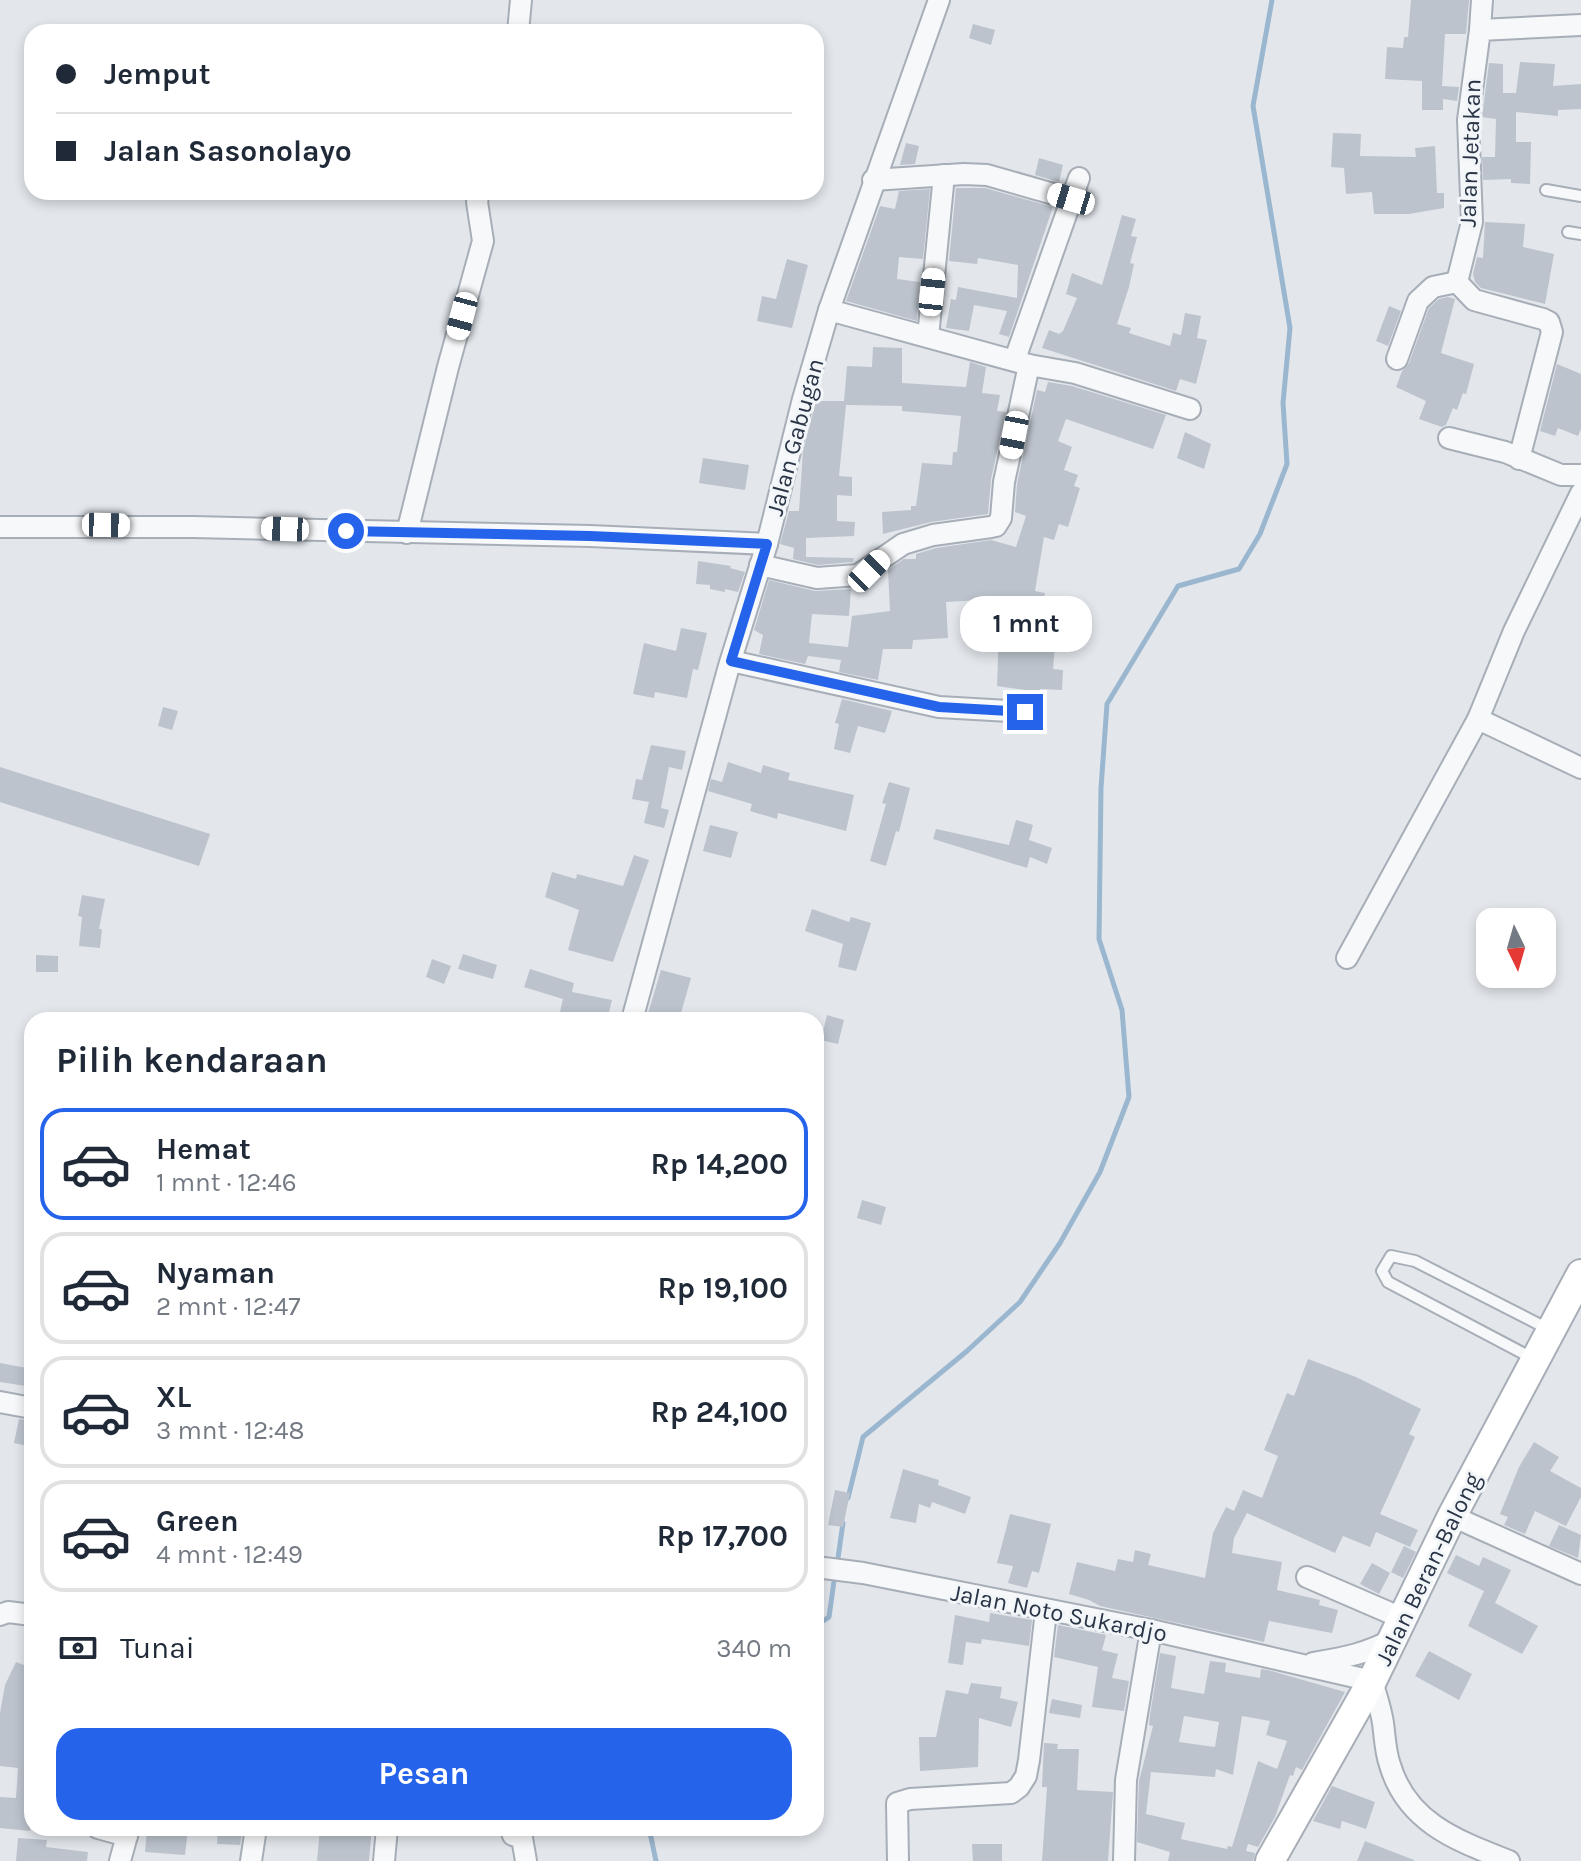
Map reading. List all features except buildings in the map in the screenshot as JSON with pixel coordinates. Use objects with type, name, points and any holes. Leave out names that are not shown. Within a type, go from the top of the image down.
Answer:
[{"type":"main road","name":"Jalan Beran-Balong","points":[[1270,1861],[1372,1681],[1452,1516],[1581,1274]]},
{"type":"street","points":[[519,24],[521,0]]},
{"type":"street","name":"Jalan Gabugan","points":[[634,1012],[731,661],[767,544],[829,310],[939,0]]},
{"type":"street","name":"Jalan Jetakan","points":[[1457,282],[1472,222],[1468,120],[1482,0]]},
{"type":"street","points":[[1480,30],[1581,25]]},
{"type":"street","points":[[928,337],[944,175]]},
{"type":"street","points":[[873,180],[987,175],[1071,199]]},
{"type":"street","points":[[760,565],[805,577],[858,575],[903,544],[933,535],[996,526],[1001,518],[1022,362],[1079,178]]},
{"type":"street","points":[[407,533],[483,241],[477,200]]},
{"type":"street","points":[[1397,359],[1418,301],[1433,287],[1457,282],[1474,300],[1549,322],[1552,332],[1519,459]]},
{"type":"street","points":[[829,310],[1022,362],[1075,373],[1190,409]]},
{"type":"street","points":[[1449,438],[1561,475],[1581,475]]},
{"type":"street","points":[[1347,958],[1478,719],[1514,631],[1581,493]]},
{"type":"street","points":[[0,527],[106,525],[767,544]]},
{"type":"street","points":[[731,661],[939,707],[1025,712]]},
{"type":"street","points":[[1478,719],[1581,768]]},
{"type":"street","points":[[0,1402],[24,1406]]},
{"type":"street","points":[[1452,1516],[1581,1574]]},
{"type":"street","name":"Jalan Noto Sukardjo","points":[[824,1568],[1151,1630],[1372,1681]]},
{"type":"street","points":[[1307,1577],[1399,1629]]},
{"type":"street","points":[[898,1861],[897,1803],[910,1799],[1011,1793],[1019,1787],[1029,1760],[1046,1611]]},
{"type":"street","points":[[0,1615],[8,1612],[24,1614]]},
{"type":"street","name":"Jalan Noto Sukardjo","points":[[1301,1664],[1351,1657],[1374,1650],[1399,1629]]},
{"type":"street","points":[[1124,1861],[1126,1780],[1151,1630]]},
{"type":"street","points":[[1372,1681],[1390,1767],[1405,1798],[1422,1818],[1451,1839],[1509,1861]]},
{"type":"street","points":[[120,1861],[127,1836]]},
{"type":"street","points":[[251,1861],[255,1836]]},
{"type":"street","points":[[384,1861],[386,1836]]},
{"type":"street","points":[[516,1836],[522,1838],[526,1861]]},
{"type":"lane","points":[[1546,190],[1581,196]]},
{"type":"lane","points":[[1568,232],[1581,234]]},
{"type":"lane","points":[[1536,1360],[1388,1282],[1382,1271],[1386,1260],[1398,1255],[1415,1261],[1552,1331]]},
{"type":"waterway","points":[[848,1498],[863,1437],[967,1351],[1020,1302],[1060,1243],[1100,1172],[1129,1097],[1122,1010],[1099,939],[1101,788],[1107,704],[1178,586],[1239,569],[1260,534],[1287,464],[1283,403],[1290,328],[1253,106],[1272,0]]},
{"type":"waterway","points":[[837,1565],[843,1523]]},
{"type":"waterway","points":[[824,1620],[829,1617],[835,1574]]},
{"type":"waterway","points":[[651,1836],[656,1861]]},
{"type":"route","points":[[346,531],[590,536],[767,544],[731,661],[939,707],[1025,712]]}]
